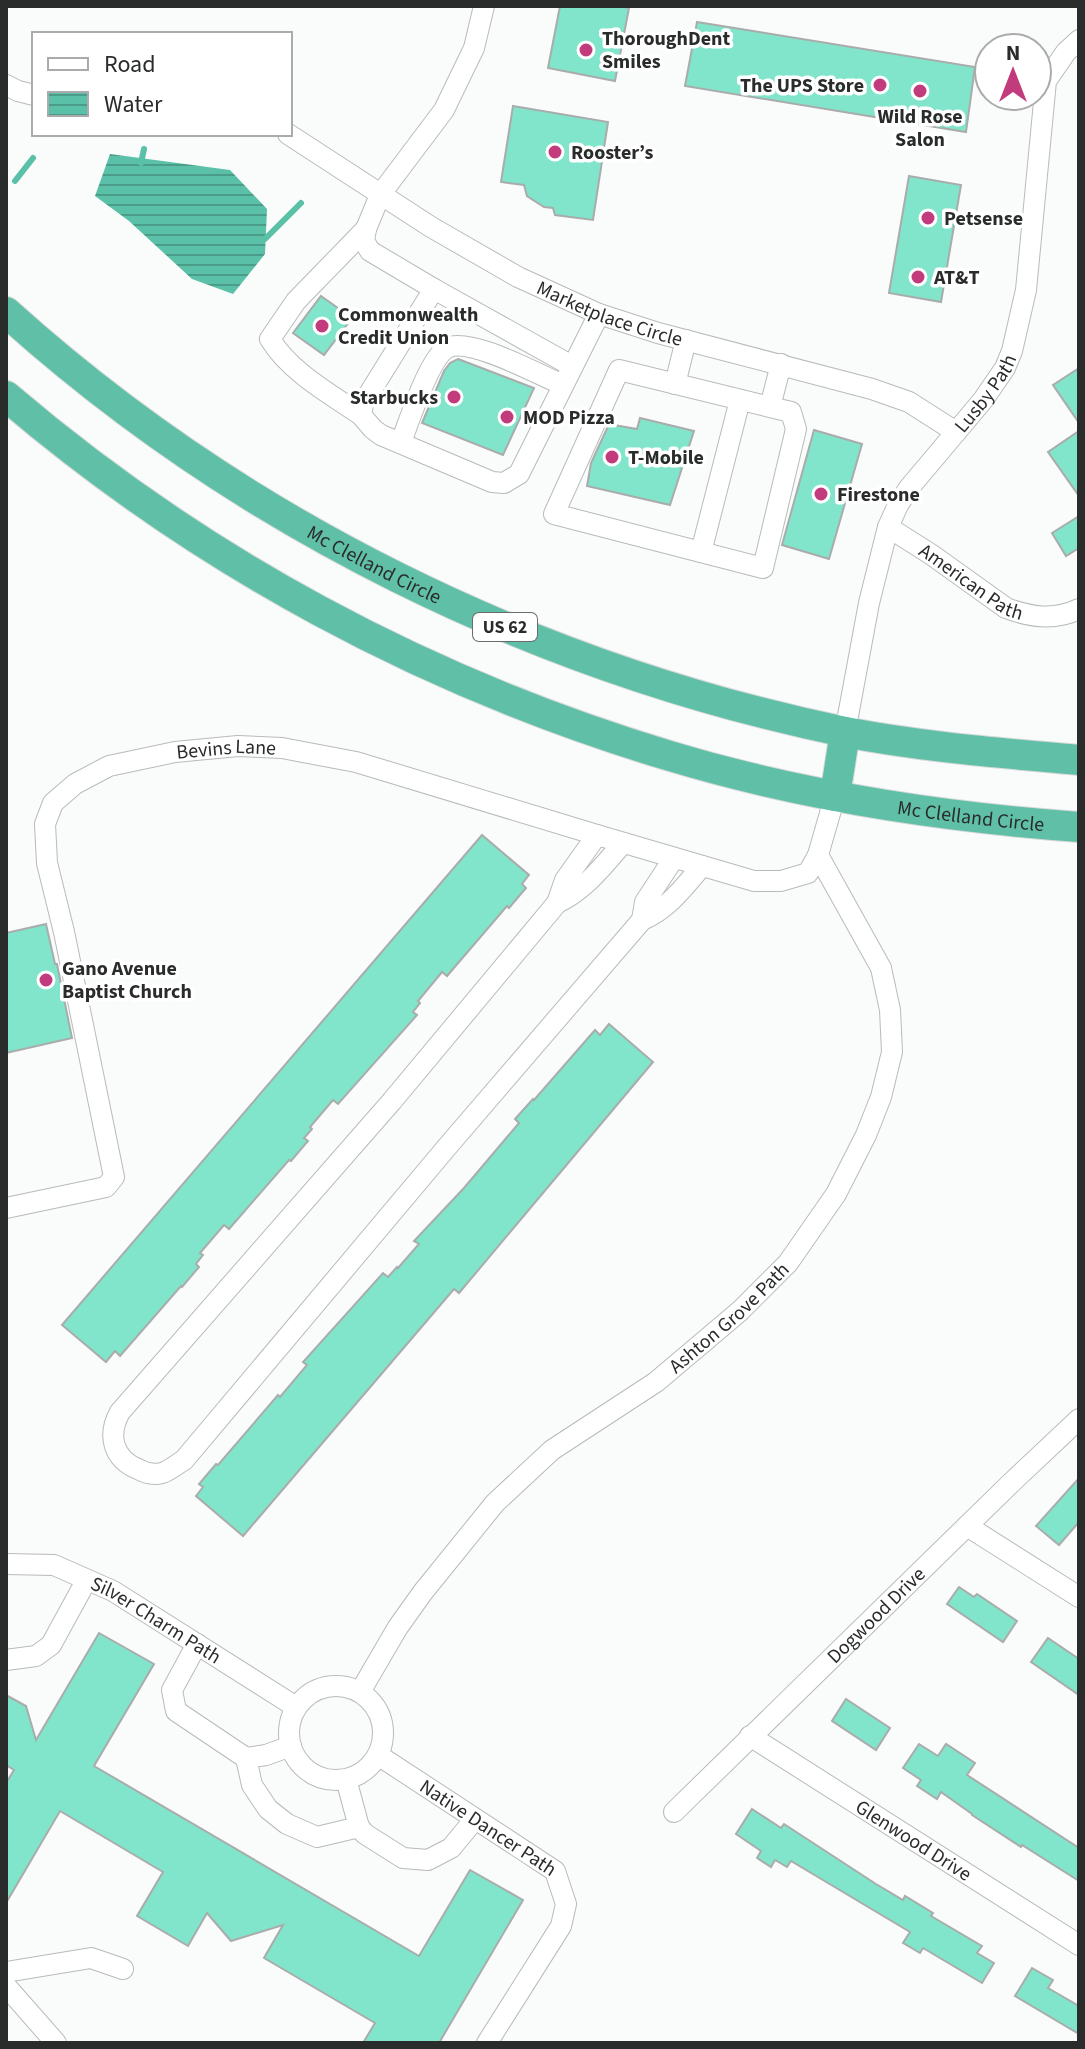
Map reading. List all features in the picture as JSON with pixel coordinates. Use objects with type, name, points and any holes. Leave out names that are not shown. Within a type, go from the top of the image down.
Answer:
[{"type":"highway","name":"Mc Clelland Circle","points":[[6,312],[172,445],[294,521],[382,570],[522,635],[721,702],[845,732],[905,742],[1079,760]]},
{"type":"highway","name":"Mc Clelland Circle","points":[[6,396],[76,453],[168,520],[271,585],[390,647],[502,697],[696,763],[835,796],[964,817],[1079,827]]},
{"type":"highway","points":[[835,796],[845,732]]},
{"type":"street","points":[[484,6],[474,48],[444,110],[380,195],[364,241],[370,251],[572,366]]},
{"type":"street","name":"Lusby Path","points":[[845,732],[869,603],[888,527],[909,488],[995,383],[1012,351],[1026,290],[1046,81],[1066,52],[1079,40]]},
{"type":"street","points":[[6,85],[32,94]]},
{"type":"street","name":"Marketplace Circle","points":[[291,136],[431,227],[518,277],[599,314],[872,389],[909,402],[956,432]]},
{"type":"street","points":[[366,229],[296,301],[270,339],[279,353],[320,388],[361,415],[381,435],[492,482],[504,483],[519,474],[599,314]]},
{"type":"street","points":[[361,415],[363,404],[434,289]]},
{"type":"street","points":[[675,384],[686,340]]},
{"type":"street","points":[[401,442],[428,373],[446,348],[461,344],[498,355],[563,385]]},
{"type":"street","points":[[770,407],[781,364]]},
{"type":"street","points":[[619,370],[675,384],[791,412],[796,429],[763,568],[554,514],[619,370]]},
{"type":"street","points":[[701,552],[740,400]]},
{"type":"street","name":"American Path","points":[[888,527],[1006,608],[1035,616],[1069,613]]},
{"type":"street","name":"Bevins Lane","points":[[6,1208],[106,1187],[114,1177],[47,863],[45,824],[53,803],[75,784],[109,766],[175,752],[238,746],[282,748],[356,762],[754,881],[781,881],[808,873],[818,855]]},
{"type":"street","points":[[818,855],[835,796]]},
{"type":"street","points":[[557,903],[571,870],[597,835]]},
{"type":"street","points":[[623,843],[582,887],[557,903],[392,1101],[120,1412],[112,1435],[119,1456],[128,1465],[147,1474],[162,1473],[184,1460],[642,920],[664,907],[702,866]]},
{"type":"street","name":"Ashton Grove Path","points":[[360,1692],[398,1627],[495,1503],[552,1450],[656,1382],[740,1311],[788,1263],[836,1194],[881,1097],[892,1052],[890,1010],[881,968],[818,855]]},
{"type":"street","points":[[642,920],[645,902],[674,858]]},
{"type":"street","name":"Dogwood Drive","points":[[674,1812],[1079,1419]]},
{"type":"street","points":[[967,1526],[1079,1597]]},
{"type":"street","name":"Silver Charm Path","points":[[6,1564],[54,1565],[113,1591],[296,1707]]},
{"type":"street","points":[[6,1660],[36,1656],[51,1645],[86,1581]]},
{"type":"street","points":[[197,1644],[172,1690],[176,1711],[246,1758],[291,1746]]},
{"type":"street","points":[[347,1687],[360,1692],[379,1713],[383,1727],[383,1741],[378,1755],[370,1766],[346,1779],[315,1775],[302,1766],[291,1746],[290,1722],[296,1707],[318,1689],[347,1687]]},
{"type":"street","name":"Glenwood Drive","points":[[750,1736],[1079,1945]]},
{"type":"street","name":"Native Dancer Path","points":[[378,1755],[555,1871],[566,1904],[561,1926],[487,2043]]},
{"type":"street","points":[[246,1758],[252,1785],[268,1809],[287,1824],[317,1837],[359,1827]]},
{"type":"street","points":[[346,1779],[359,1827],[403,1858],[428,1860],[451,1848],[475,1819]]},
{"type":"street","points":[[6,1972],[91,1958],[123,1969]]},
{"type":"street","points":[[6,1986],[56,2043]]},
{"type":"water","points":[[110,154],[230,170],[267,209],[265,254],[233,294],[192,279],[129,221],[95,196]]},
{"type":"building","name":"ThoroughDent Smiles","points":[[560,6],[629,8],[615,81],[548,68]]},
{"type":"building","points":[[697,22],[973,67],[966,132],[685,86]]},
{"type":"building","name":"Rooster’s","points":[[513,106],[608,122],[593,220],[555,215],[553,208],[544,207],[527,196],[524,185],[501,182]]},
{"type":"building","name":"Petsense","points":[[909,176],[961,185],[941,302],[889,293]]},
{"type":"building","name":"Commonwealth Credit Union","points":[[321,296],[352,318],[324,355],[293,333]]},
{"type":"building","points":[[458,359],[534,388],[503,455],[422,423],[444,371]]},
{"type":"building","points":[[1079,368],[1079,423],[1053,385]]},
{"type":"building","points":[[640,418],[694,431],[670,505],[587,486],[591,463],[609,424],[637,429]]},
{"type":"building","name":"Firestone","points":[[814,430],[862,444],[829,559],[782,545]]},
{"type":"building","points":[[1079,431],[1079,496],[1048,452]]},
{"type":"building","points":[[1079,516],[1079,548],[1066,556],[1052,533]]},
{"type":"building","points":[[482,835],[529,875],[522,884],[526,888],[447,976],[442,972],[418,1001],[420,1003],[413,1012],[417,1015],[338,1104],[333,1100],[310,1127],[312,1129],[304,1138],[308,1141],[229,1229],[224,1225],[200,1253],[203,1255],[196,1264],[199,1267],[182,1287],[120,1356],[115,1351],[106,1362],[62,1325]]},
{"type":"building","name":"Gano Avenue Baptist Church","points":[[46,924],[72,1038],[6,1053],[6,933]]},
{"type":"building","points":[[609,1024],[653,1062],[459,1293],[454,1289],[243,1536],[196,1496],[203,1487],[199,1484],[278,1395],[280,1397],[307,1365],[303,1362],[383,1273],[388,1277],[419,1244],[414,1241],[519,1123],[515,1119],[595,1030],[600,1035]]},
{"type":"building","points":[[1079,1478],[1079,1522],[1059,1545],[1036,1526]]},
{"type":"building","points":[[959,1587],[974,1597],[977,1594],[1017,1621],[1003,1642],[947,1604]]},
{"type":"building","points":[[99,1633],[154,1664],[94,1766],[419,1956],[470,1870],[523,1900],[439,2043],[363,2043],[375,2023],[264,1958],[283,1925],[231,1941],[207,1913],[188,1946],[137,1916],[163,1872],[60,1811],[6,1903],[6,1783],[14,1770],[6,1765],[6,1695],[26,1706],[36,1740]]},
{"type":"building","points":[[1048,1638],[1079,1659],[1079,1695],[1031,1662]]},
{"type":"building","points":[[846,1699],[890,1728],[876,1750],[832,1721]]},
{"type":"building","points":[[919,1744],[938,1756],[946,1744],[975,1763],[967,1775],[1079,1848],[1079,1881],[1021,1847],[941,1792],[937,1799],[917,1786],[921,1780],[903,1768]]},
{"type":"building","points":[[752,1809],[781,1828],[784,1824],[903,1900],[905,1896],[933,1913],[931,1916],[982,1946],[977,1953],[994,1963],[982,1983],[923,1948],[920,1953],[903,1943],[910,1932],[791,1861],[787,1867],[775,1860],[771,1867],[757,1858],[761,1851],[736,1834]]},
{"type":"building","points":[[1032,1968],[1053,1980],[1048,1988],[1079,2006],[1079,2034],[1015,1996]]},
{"type":"waterway","points":[[141,163],[144,149]]},
{"type":"waterway","points":[[15,181],[33,158]]},
{"type":"waterway","points":[[260,239],[265,239],[301,203]]},
{"type":"place","name":"ThoroughDent Smiles","points":[[586,50]]},
{"type":"place","name":"The UPS Store","points":[[880,85]]},
{"type":"place","name":"Wild Rose Salon","points":[[920,91]]},
{"type":"place","name":"Rooster’s","points":[[555,152]]},
{"type":"place","name":"Petsense","points":[[928,218]]},
{"type":"place","name":"AT&T","points":[[918,277]]},
{"type":"place","name":"Commonwealth Credit Union","points":[[322,326]]},
{"type":"place","name":"Starbucks","points":[[454,397]]},
{"type":"place","name":"MOD Pizza","points":[[507,417]]},
{"type":"place","name":"T-Mobile","points":[[612,457]]},
{"type":"place","name":"Firestone","points":[[821,494]]},
{"type":"place","name":"Gano Avenue Baptist Church","points":[[46,980]]}]
